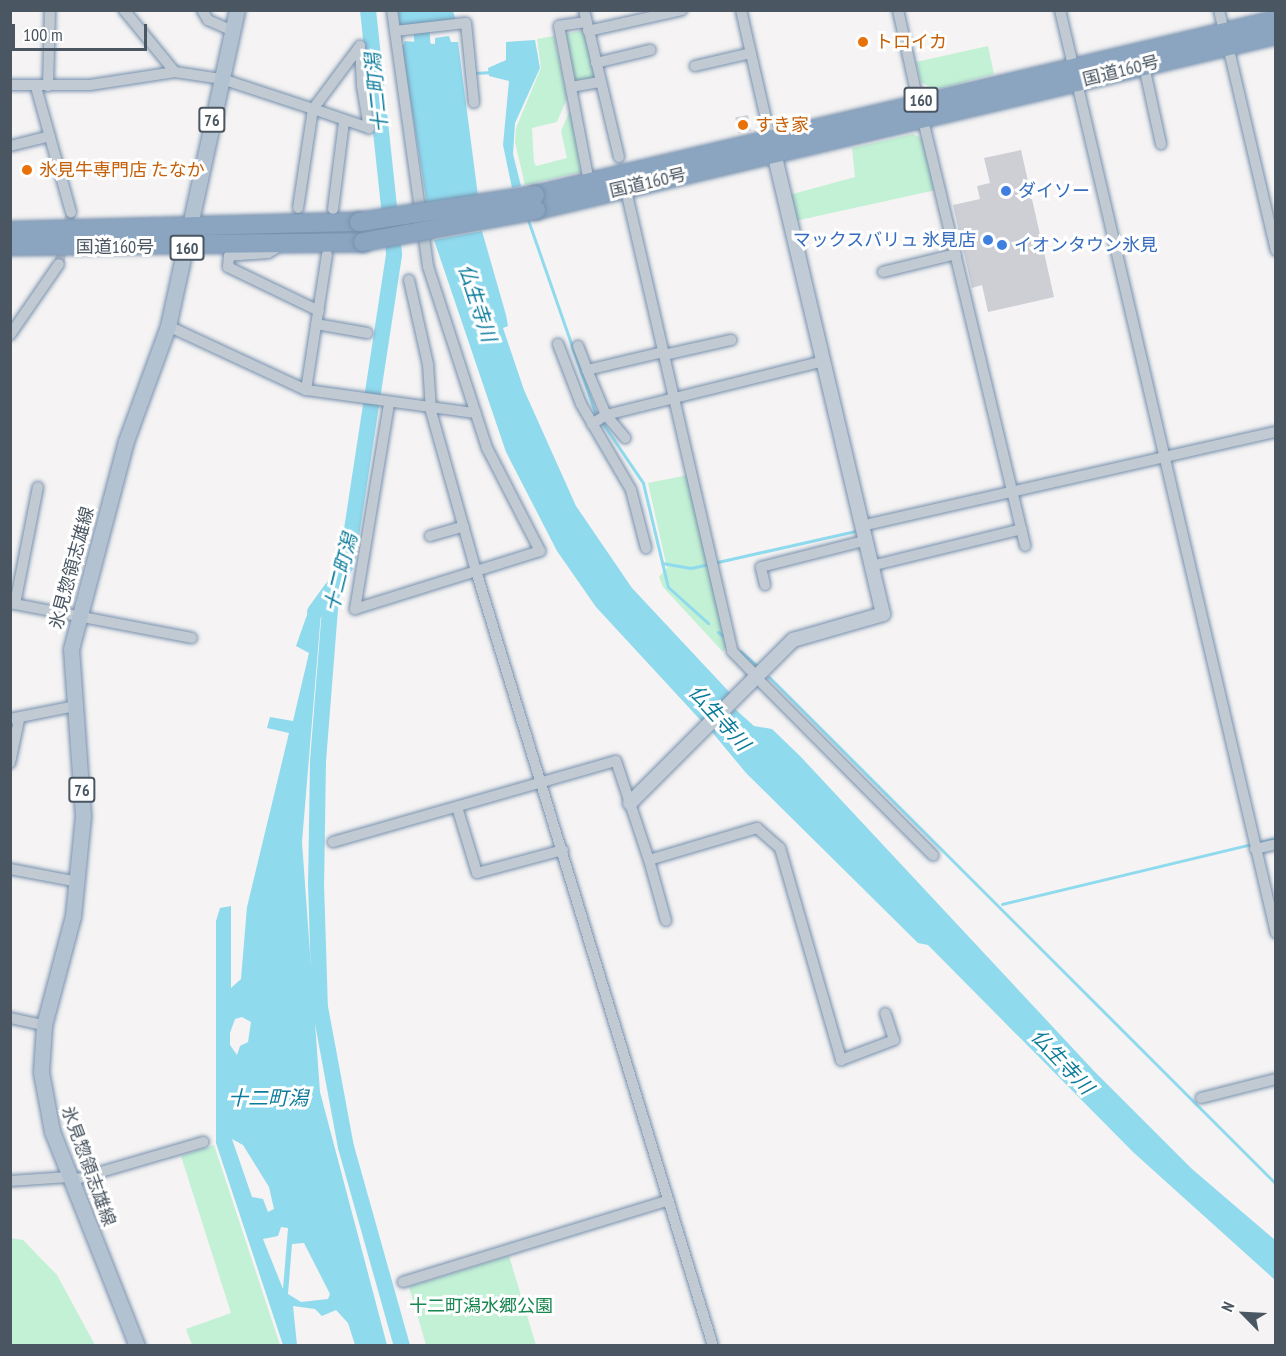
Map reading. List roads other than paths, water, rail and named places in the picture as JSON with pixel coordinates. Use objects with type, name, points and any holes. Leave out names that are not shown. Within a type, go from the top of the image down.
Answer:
[{"type":"highway","name":"国道160号","points":[[10,231],[282,245],[363,242],[772,147],[918,100],[1144,66],[1275,20]]},
{"type":"highway","name":"国道160号","points":[[10,246],[186,239],[535,202],[589,183],[923,120],[1076,75],[1226,39],[1275,35]]},
{"type":"main road","name":"氷見惣領志雄線","points":[[137,1346],[70,1179],[44,1102],[40,1072],[44,1025],[78,882],[83,816],[71,649],[77,615],[126,441],[168,326],[237,10]]},
{"type":"street","points":[[124,10],[175,72]]},
{"type":"street","points":[[202,10],[208,20],[233,31]]},
{"type":"street","points":[[388,404],[355,609],[540,551],[487,448],[422,240],[392,10]]},
{"type":"street","points":[[464,10],[474,103]]},
{"type":"street","points":[[589,183],[559,26],[682,10]]},
{"type":"street","points":[[630,803],[699,737],[794,640],[882,614],[741,10]]},
{"type":"street","points":[[898,10],[918,100]]},
{"type":"street","points":[[1060,10],[1275,933]]},
{"type":"street","points":[[1218,10],[1275,250]]},
{"type":"street","points":[[48,86],[54,12]]},
{"type":"street","points":[[586,21],[619,157]]},
{"type":"street","points":[[395,31],[466,23]]},
{"type":"street","points":[[10,85],[36,87],[90,85],[175,72],[222,79],[313,109],[344,122],[369,129],[360,46],[313,109],[298,208]]},
{"type":"street","points":[[596,63],[650,50]]},
{"type":"street","points":[[695,66],[751,53]]},
{"type":"street","points":[[1144,66],[1161,144]]},
{"type":"street","points":[[571,87],[600,82]]},
{"type":"street","points":[[36,87],[71,212]]},
{"type":"street","points":[[923,120],[1025,546]]},
{"type":"street","points":[[333,209],[344,122]]},
{"type":"street","points":[[10,146],[50,136]]},
{"type":"street","points":[[628,199],[732,651],[754,674]]},
{"type":"street","points":[[282,245],[268,253],[229,256],[228,267],[319,310]]},
{"type":"street","points":[[883,272],[956,254]]},
{"type":"street","points":[[306,390],[327,255]]},
{"type":"street","points":[[10,335],[59,264]]},
{"type":"street","points":[[409,280],[428,364],[431,411],[476,571],[543,783],[713,1346]]},
{"type":"street","points":[[316,324],[367,333]]},
{"type":"street","points":[[168,326],[306,390],[350,395],[431,411],[476,413]]},
{"type":"street","points":[[587,370],[731,340]]},
{"type":"street","points":[[558,344],[592,424],[631,490],[646,548]]},
{"type":"street","points":[[578,346],[606,415],[625,438]]},
{"type":"street","points":[[592,424],[606,415],[824,361]]},
{"type":"street","points":[[861,526],[1013,489],[1165,458],[1275,432]]},
{"type":"street","points":[[38,487],[13,604],[192,638]]},
{"type":"street","points":[[430,536],[464,526]]},
{"type":"street","points":[[871,566],[1022,529]]},
{"type":"street","points":[[765,585],[761,567],[864,541]]},
{"type":"street","points":[[762,682],[933,855]]},
{"type":"street","points":[[10,763],[15,719],[75,706]]},
{"type":"street","points":[[333,842],[616,761],[666,921]]},
{"type":"street","points":[[457,807],[477,873],[563,850]]},
{"type":"street","points":[[648,860],[757,828],[780,848],[841,1060],[894,1041],[885,1013]]},
{"type":"street","points":[[1255,849],[1275,844]]},
{"type":"street","points":[[10,869],[78,882]]},
{"type":"street","points":[[10,1018],[44,1025]]},
{"type":"street","points":[[1201,1098],[1275,1079]]},
{"type":"street","points":[[10,1181],[70,1179],[203,1142]]},
{"type":"street","points":[[403,1282],[669,1200]]},
{"type":"water","points":[[398,11],[453,11],[456,21],[400,28]]},
{"type":"water","points":[[449,36],[451,42],[458,42],[478,196],[427,205],[402,48],[405,41],[435,44],[435,38]]},
{"type":"water","points":[[535,40],[540,68],[515,123],[513,154],[521,186],[512,188],[503,145],[509,81],[489,76],[488,68],[506,60],[506,42]]},
{"type":"water","points":[[482,231],[506,315],[508,326],[503,328],[524,390],[576,506],[632,588],[733,696],[705,725],[596,607],[557,551],[506,452],[434,240]]},
{"type":"water","name":"十二町潟","points":[[308,612],[321,613],[302,842],[320,1092],[387,1345],[355,1345],[348,1323],[336,1310],[322,1316],[315,1309],[293,1306],[297,1345],[283,1345],[216,1143],[216,921],[220,908],[231,906],[231,988],[241,979],[247,907],[289,733],[267,728],[270,717],[293,721],[309,653],[296,646]],"holes":[[[242,1017],[251,1022],[248,1042],[240,1046],[237,1055],[230,1045],[230,1033],[235,1019]],[[232,1139],[243,1145],[269,1187],[274,1209],[268,1212],[263,1199],[252,1197]],[[281,1227],[288,1228],[283,1289],[263,1239],[278,1236]],[[304,1243],[330,1294],[328,1299],[301,1302],[288,1294],[292,1244]]]},
{"type":"water","points":[[735,709],[754,726],[772,729],[800,756],[1094,1071],[1192,1169],[1275,1240],[1275,1280],[1133,1152],[928,945],[918,943],[746,773],[712,732]]},
{"type":"waterway","name":"十二町潟","points":[[368,10],[394,255],[347,562],[331,596],[318,761],[316,883],[320,1007],[346,1147],[402,1346]]},
{"type":"waterway","name":"仏生寺川","points":[[420,10],[424,66]]},
{"type":"waterway","points":[[475,73],[492,72]]},
{"type":"waterway","points":[[527,217],[595,412],[643,483],[668,587],[708,623]]},
{"type":"waterway","points":[[662,563],[691,568],[859,530]]},
{"type":"waterway","points":[[315,612],[332,589]]},
{"type":"waterway","points":[[718,632],[723,636]]},
{"type":"waterway","points":[[740,651],[757,666]]},
{"type":"waterway","points":[[769,677],[1276,1184]]},
{"type":"waterway","points":[[1002,904],[1276,838]]},
{"type":"tunnel","points":[[59,264],[71,212]]},
{"type":"place","name":"トロイカ","points":[[863,42]]},
{"type":"place","name":"すき家","points":[[743,125]]},
{"type":"place","name":"氷見牛専門店 たなか","points":[[27,170]]},
{"type":"place","name":"ダイソー","points":[[1006,191]]},
{"type":"place","name":"マックスバリュ 氷見店","points":[[988,240]]},
{"type":"place","name":"イオンタウン氷見","points":[[1002,245]]},
{"type":"park label","name":"十二町潟水郷公園","points":[[481,1306]]}]
